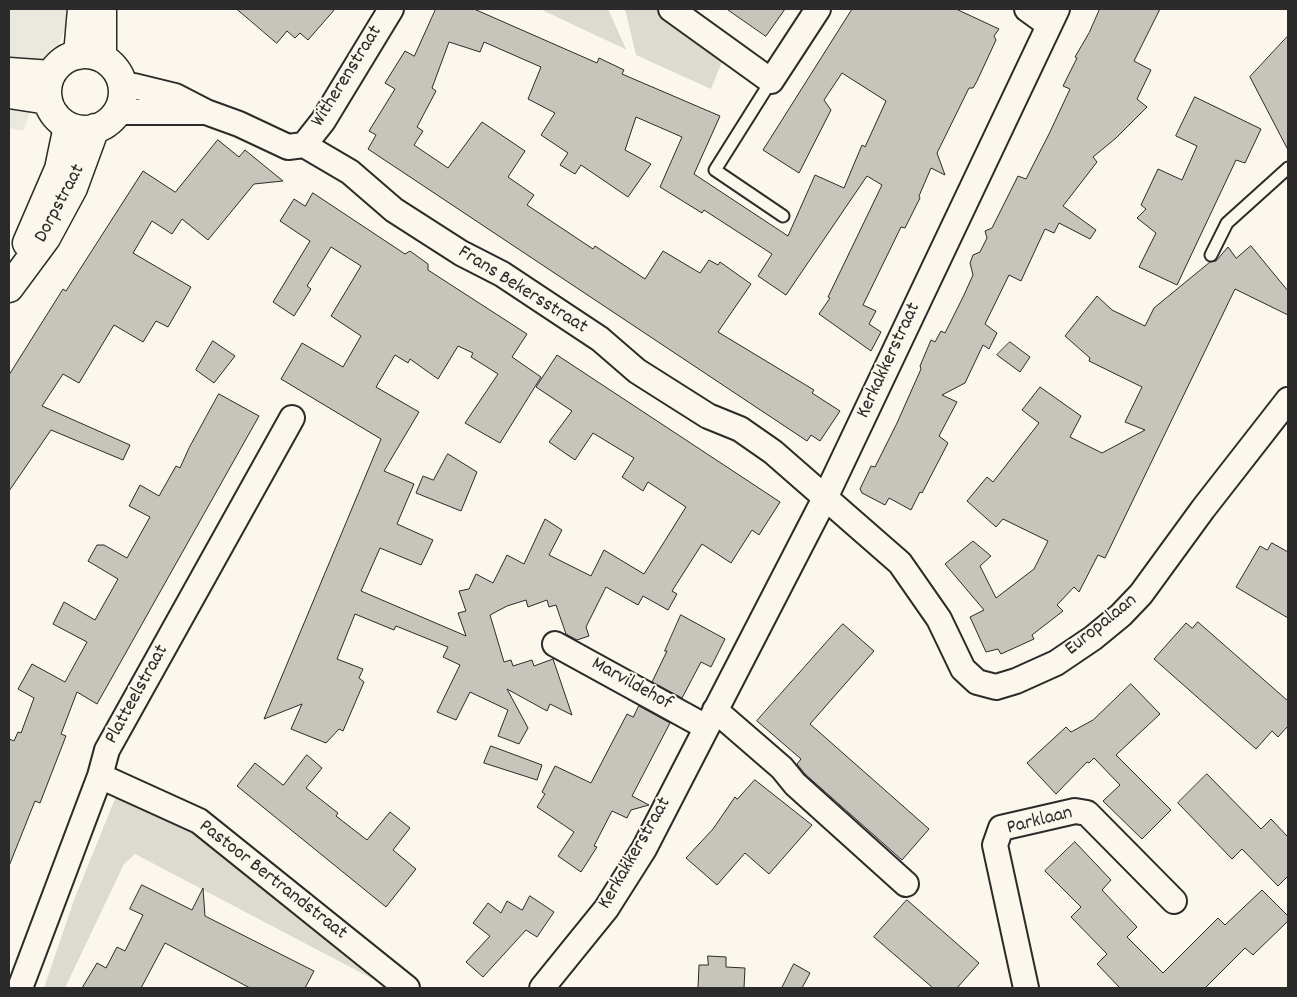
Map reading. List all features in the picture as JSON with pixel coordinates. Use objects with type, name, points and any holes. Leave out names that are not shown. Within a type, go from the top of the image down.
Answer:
[{"type":"street","points":[[82,9],[90,57]]},
{"type":"street","points":[[90,57],[102,9]]},
{"type":"street","name":"Witherenstraat","points":[[304,145],[323,122],[391,9]]},
{"type":"street","points":[[671,9],[771,81],[818,9]]},
{"type":"street","points":[[1027,9],[1053,17]]},
{"type":"street","name":"Kerkakkerstraat","points":[[542,988],[606,909],[644,849],[825,498],[1053,17]]},
{"type":"street","points":[[90,57],[117,73],[119,99],[104,125],[86,130],[68,126],[55,116],[50,87],[60,63],[90,57]]},
{"type":"street","points":[[9,72],[50,87]]},
{"type":"street","points":[[9,94],[50,87]]},
{"type":"street","name":"Frans Bekersstraat","points":[[119,99],[206,112],[239,124],[288,147],[304,145],[350,172],[394,210],[461,254],[502,274],[600,339],[637,371],[708,416],[740,429],[773,452],[825,498]]},
{"type":"street","name":"Dorpstraat","points":[[13,281],[30,230],[59,169],[68,126]]},
{"type":"street","name":"Dorpstraat","points":[[13,281],[46,238],[74,188],[95,128]]},
{"type":"street","name":"Europalaan","points":[[825,498],[900,563],[939,620],[963,669],[977,682],[996,686],[1016,681],[1056,663],[1094,638],[1128,608],[1141,594],[1203,509],[1287,405]]},
{"type":"street","name":"Platteelstraat","points":[[20,988],[100,776],[107,750],[292,418]]},
{"type":"street","name":"Marvildehof","points":[[555,644],[710,718]]},
{"type":"street","points":[[710,718],[782,768],[794,784],[906,884]]},
{"type":"street","name":"Pastoor Bertrandstraat","points":[[100,776],[199,822],[407,988]]},
{"type":"street","name":"Parklaan","points":[[1026,988],[995,845],[1001,828],[1075,811],[1087,813],[1174,901]]},
{"type":"lane","points":[[771,81],[715,170],[783,216]]},
{"type":"lane","points":[[1211,255],[1227,223],[1288,168]]},
{"type":"shaded area","points":[[9,9],[73,9],[23,131],[9,128]]},
{"type":"shaded area","points":[[540,9],[608,9],[626,49],[625,49]]},
{"type":"shaded area","points":[[625,9],[662,9],[726,52],[711,89],[636,55]]},
{"type":"shaded area","points":[[117,794],[178,818],[390,988],[135,854],[124,864],[65,988],[44,988],[74,900]]},
{"type":"building","points":[[237,9],[335,9],[308,40],[300,33],[295,38],[287,31],[277,43]]},
{"type":"building","points":[[436,9],[474,9],[597,63],[599,58],[624,70],[622,74],[720,116],[694,174],[788,236],[815,175],[844,188],[862,145],[865,147],[886,101],[842,73],[824,100],[831,110],[799,173],[763,150],[852,9],[956,9],[999,29],[994,36],[996,40],[977,81],[973,88],[969,88],[937,153],[945,175],[931,168],[919,196],[920,198],[905,228],[901,227],[863,305],[876,311],[869,324],[881,332],[871,351],[819,314],[830,298],[828,297],[882,185],[867,176],[786,295],[758,276],[772,254],[704,210],[702,213],[660,187],[682,137],[636,117],[625,150],[651,164],[628,197],[581,165],[575,174],[560,165],[568,153],[541,135],[555,113],[528,99],[541,67],[484,42],[480,52],[449,42],[432,88],[436,91],[417,127],[423,131],[414,145],[448,168],[482,122],[525,151],[508,177],[534,195],[527,205],[593,249],[595,246],[645,279],[663,251],[700,273],[709,260],[718,265],[720,262],[751,284],[718,332],[814,390],[812,393],[840,411],[820,441],[811,435],[807,441],[368,149],[376,135],[369,131],[395,89],[385,83],[405,51],[414,56]]},
{"type":"building","points":[[727,9],[785,9],[766,36]]},
{"type":"building","points":[[1100,9],[1160,9],[1134,61],[1151,70],[1137,99],[1147,107],[1116,138],[1093,157],[1097,162],[1063,206],[1096,230],[1090,239],[1059,223],[1054,233],[1045,229],[1021,281],[1009,275],[985,324],[997,333],[989,349],[983,345],[965,383],[942,395],[957,402],[939,436],[948,443],[922,493],[920,492],[911,510],[889,498],[885,505],[862,493],[860,489],[871,466],[875,467],[897,423],[921,369],[920,366],[931,340],[935,342],[941,331],[945,333],[964,295],[973,275],[970,263],[973,255],[980,252],[987,238],[985,231],[992,228],[1018,176],[1026,179],[1049,134],[1070,89],[1063,86],[1077,58],[1075,57]]},
{"type":"building","points":[[1288,36],[1288,150],[1250,77]]},
{"type":"building","points":[[1195,97],[1261,129],[1245,163],[1236,160],[1177,285],[1139,267],[1156,233],[1137,218],[1146,209],[1141,205],[1158,169],[1182,180],[1197,146],[1176,136]]},
{"type":"building","points":[[218,140],[239,157],[245,150],[283,181],[254,184],[208,240],[182,219],[172,234],[152,221],[133,253],[191,287],[168,327],[156,321],[143,342],[114,325],[79,383],[63,374],[42,406],[130,445],[123,460],[51,430],[9,491],[9,375],[63,289],[66,291],[143,171],[175,192]]},
{"type":"building","points":[[313,193],[405,254],[410,251],[428,264],[428,270],[527,334],[512,357],[541,377],[500,443],[465,423],[498,374],[471,357],[473,353],[458,346],[438,379],[410,359],[408,363],[395,355],[376,387],[419,412],[384,471],[414,484],[397,524],[433,540],[421,565],[380,548],[361,591],[466,636],[458,613],[466,611],[459,591],[469,589],[476,574],[493,583],[507,555],[524,564],[545,519],[562,530],[549,555],[591,576],[604,550],[644,574],[686,507],[648,482],[643,491],[622,477],[634,458],[593,433],[575,460],[549,442],[572,411],[536,387],[557,355],[780,502],[759,535],[752,530],[731,563],[702,544],[672,591],[677,594],[668,610],[643,596],[638,605],[606,587],[586,627],[589,636],[577,640],[566,634],[556,605],[549,607],[547,600],[528,607],[526,600],[507,606],[490,615],[504,662],[511,660],[513,666],[532,660],[534,666],[553,659],[572,715],[550,704],[547,711],[507,689],[528,728],[519,744],[498,736],[508,710],[470,692],[456,720],[437,712],[460,665],[443,657],[448,647],[396,626],[394,630],[355,614],[337,659],[363,669],[359,678],[364,682],[343,731],[339,729],[326,743],[291,729],[302,704],[264,719],[381,439],[281,379],[302,343],[343,367],[361,336],[331,316],[361,266],[331,247],[307,286],[311,289],[294,316],[273,302],[310,241],[280,221],[294,199],[305,206]]},
{"type":"building","points":[[1251,246],[1288,291],[1288,315],[1235,289],[1105,558],[1098,555],[1079,592],[1074,587],[1057,605],[1063,611],[1032,635],[1034,639],[1001,654],[998,649],[986,652],[970,617],[984,610],[945,564],[973,541],[991,556],[980,566],[996,598],[1034,569],[1048,541],[1003,519],[996,527],[967,501],[987,477],[993,482],[1039,423],[1022,410],[1040,387],[1081,416],[1070,437],[1102,453],[1145,430],[1125,422],[1142,387],[1089,361],[1090,358],[1065,336],[1097,296],[1112,310],[1145,326],[1154,308],[1210,262],[1216,261],[1228,247],[1236,258]]},
{"type":"building","points":[[213,341],[235,356],[214,383],[196,370]]},
{"type":"building","points":[[1010,342],[1030,357],[1020,372],[997,355]]},
{"type":"building","points":[[219,394],[259,416],[97,704],[77,692],[61,734],[66,736],[40,803],[35,801],[9,866],[9,739],[14,741],[18,732],[21,733],[34,698],[18,689],[32,664],[65,682],[87,642],[53,624],[64,602],[95,620],[118,579],[88,561],[97,545],[104,545],[127,558],[150,517],[129,506],[140,485],[159,496],[176,466],[180,468]]},
{"type":"building","points":[[448,454],[477,472],[461,511],[416,493],[423,476],[433,480]]},
{"type":"building","points":[[1272,543],[1288,552],[1288,618],[1236,587],[1260,546],[1267,550]]},
{"type":"building","points":[[681,615],[725,639],[711,667],[701,662],[682,698],[652,682]]},
{"type":"building","points":[[1198,622],[1288,701],[1288,726],[1278,737],[1272,731],[1256,749],[1154,659],[1186,623],[1192,628]]},
{"type":"building","points":[[843,624],[874,651],[810,724],[929,829],[902,860],[805,774],[797,764],[801,759],[757,721]]},
{"type":"building","points":[[1131,684],[1160,714],[1116,755],[1171,810],[1142,839],[1103,801],[1120,785],[1094,758],[1089,763],[1087,762],[1056,794],[1027,763],[1066,727],[1071,732],[1093,720]]},
{"type":"building","points":[[639,706],[670,723],[632,796],[649,805],[631,810],[627,818],[612,811],[594,846],[597,847],[581,872],[558,856],[574,832],[537,807],[545,794],[542,792],[555,766],[591,783],[627,714],[633,717]]},
{"type":"building","points":[[491,746],[542,765],[537,780],[484,763]]},
{"type":"building","points":[[307,755],[322,768],[306,788],[338,813],[336,816],[367,840],[390,812],[410,828],[393,850],[416,869],[386,907],[237,786],[255,763],[283,785]]},
{"type":"building","points":[[1207,774],[1261,829],[1271,819],[1288,837],[1288,876],[1278,886],[1242,849],[1232,859],[1178,803]]},
{"type":"building","points":[[755,780],[812,825],[769,874],[745,853],[717,885],[686,858],[713,829],[735,797],[737,799]]},
{"type":"building","points":[[1075,842],[1111,880],[1102,890],[1137,927],[1127,937],[1163,973],[1218,918],[1225,925],[1262,890],[1288,916],[1288,921],[1253,955],[1245,948],[1205,988],[1120,988],[1097,964],[1107,954],[1071,917],[1081,907],[1045,871]]},
{"type":"building","points":[[142,885],[192,910],[203,888],[205,916],[314,971],[305,988],[250,988],[165,943],[141,988],[82,988],[97,963],[106,968],[117,947],[125,951],[143,915],[130,909]]},
{"type":"building","points":[[530,896],[554,912],[537,937],[526,930],[483,977],[466,962],[490,936],[473,923],[488,903],[501,913],[507,901],[522,910]]},
{"type":"building","points":[[907,900],[979,963],[957,988],[933,988],[874,937]]},
{"type":"building","points":[[708,956],[726,957],[726,967],[745,968],[744,988],[698,988],[699,965],[708,965]]},
{"type":"building","points":[[794,964],[810,973],[802,988],[782,988]]}]
